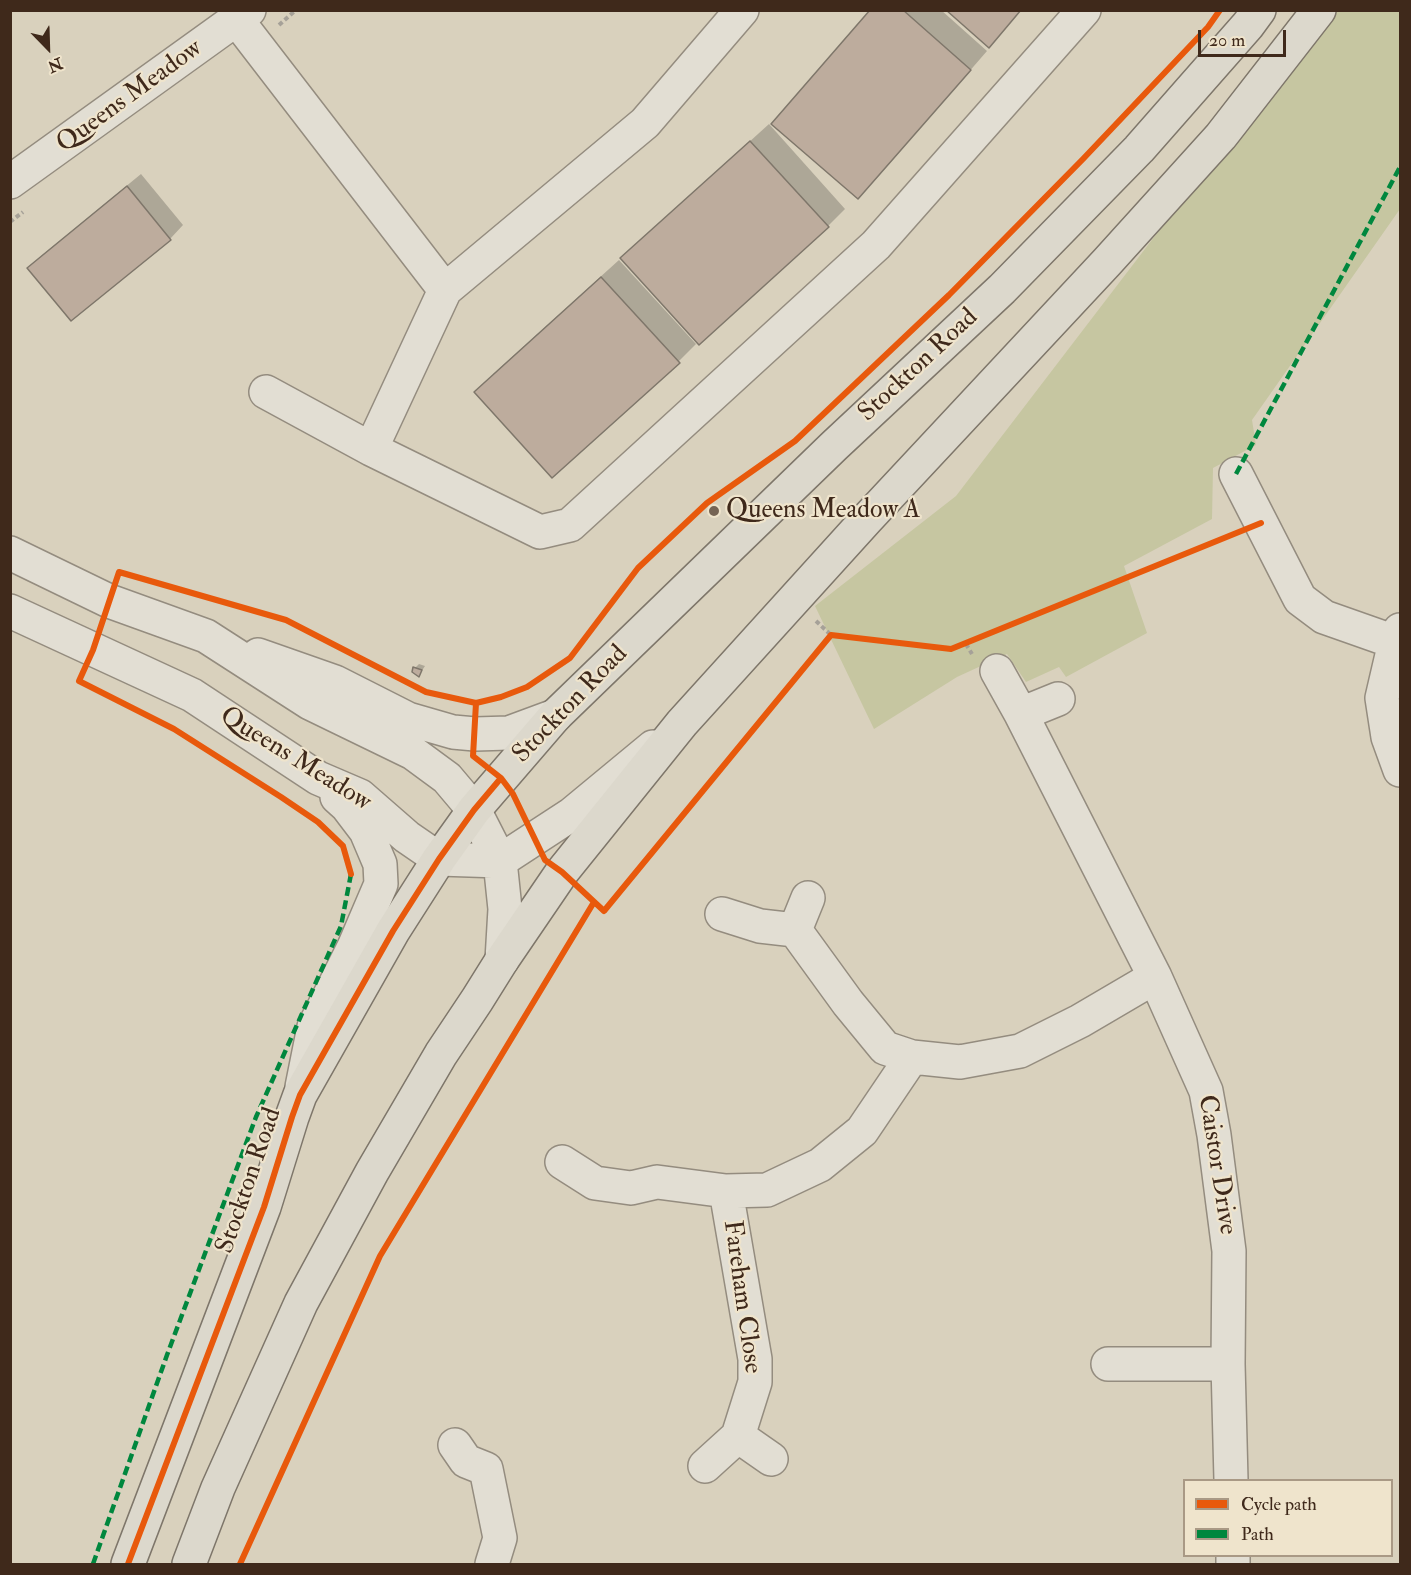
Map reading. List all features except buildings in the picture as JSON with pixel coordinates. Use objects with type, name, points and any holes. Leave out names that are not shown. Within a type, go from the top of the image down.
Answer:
[{"type":"highway","name":"Stockton Road","points":[[128,1564],[264,1207],[300,1095],[393,931],[439,859],[474,810],[555,716],[834,446],[1002,289],[1139,149],[1259,10]]},
{"type":"highway","points":[[189,1564],[218,1488],[301,1303],[372,1172],[430,1073],[502,960],[562,872],[682,723],[1221,136],[1319,10]]},
{"type":"street","points":[[371,449],[446,291],[645,123],[742,10]]},
{"type":"street","points":[[266,392],[371,449],[540,532],[570,525],[876,246],[1084,10]]},
{"type":"street","points":[[243,15],[446,291]]},
{"type":"street","name":"Queens Meadow","points":[[10,182],[243,15]]},
{"type":"street","points":[[1236,474],[1300,599],[1324,617],[1398,636],[1382,698],[1388,737],[1401,770]]},
{"type":"street","points":[[10,553],[109,601],[334,682],[408,719],[453,732],[476,735],[509,733],[555,716]]},
{"type":"street","name":"Queens Meadow","points":[[10,611],[192,695],[318,778],[360,796],[407,837],[439,859]]},
{"type":"street","points":[[206,636],[310,704],[413,753],[447,778],[474,810],[500,861],[505,909],[502,960]]},
{"type":"street","name":"Caistor Drive","points":[[997,671],[1155,977],[1206,1091],[1229,1251],[1228,1364],[1231,1479]]},
{"type":"street","points":[[1021,714],[1058,699]]},
{"type":"street","points":[[439,859],[500,861],[572,814],[682,723]]},
{"type":"street","points":[[300,1095],[314,1027],[354,947],[381,884],[380,864],[366,831],[347,806],[318,778]]},
{"type":"street","points":[[795,930],[808,898]]},
{"type":"street","points":[[722,914],[760,926],[795,930],[848,1002],[885,1047],[912,1058],[960,1062],[1020,1052],[1155,977]]},
{"type":"street","name":"Fareham Close","points":[[562,1162],[595,1183],[631,1188],[657,1182],[726,1191],[767,1190],[820,1165],[862,1131],[912,1058]]},
{"type":"street","name":"Fareham Close","points":[[726,1191],[755,1359],[755,1382],[738,1436]]},
{"type":"street","points":[[1108,1364],[1228,1364]]},
{"type":"street","points":[[705,1466],[738,1436],[771,1459]]},
{"type":"street","points":[[455,1445],[466,1461],[486,1469],[500,1538],[492,1564]]},
{"type":"path","points":[[824,644],[831,635],[842,636]]},
{"type":"path","points":[[959,646],[977,639]]},
{"type":"green space","points":[[1327,11],[1400,11],[1400,209],[1252,420],[1256,445],[1213,468],[1212,519],[1124,566],[1147,633],[1066,677],[1059,667],[1026,682],[1007,654],[957,677],[874,729],[815,606],[956,496]]},
{"type":"marked path","points":[[1236,474],[1400,167]]},
{"type":"marked path","points":[[93,1564],[167,1355],[256,1117],[341,926],[351,874]]},
{"type":"cycle path","points":[[351,874],[343,846],[318,822],[174,729],[79,681],[93,650],[119,572],[286,620],[426,692],[476,703],[527,687],[570,658],[638,568],[707,503],[795,441],[949,295],[1083,159],[1208,27],[1220,10]]},
{"type":"cycle path","points":[[476,703],[473,756],[501,778],[513,794],[545,860],[562,872],[604,911],[831,635],[951,649],[1261,523]]},
{"type":"cycle path","points":[[128,1564],[264,1207],[300,1095],[393,931],[439,859],[474,810],[501,778]]},
{"type":"cycle path","points":[[240,1564],[380,1256],[594,902]]},
{"type":"place","name":"Queens Meadow A","points":[[714,511]]}]
